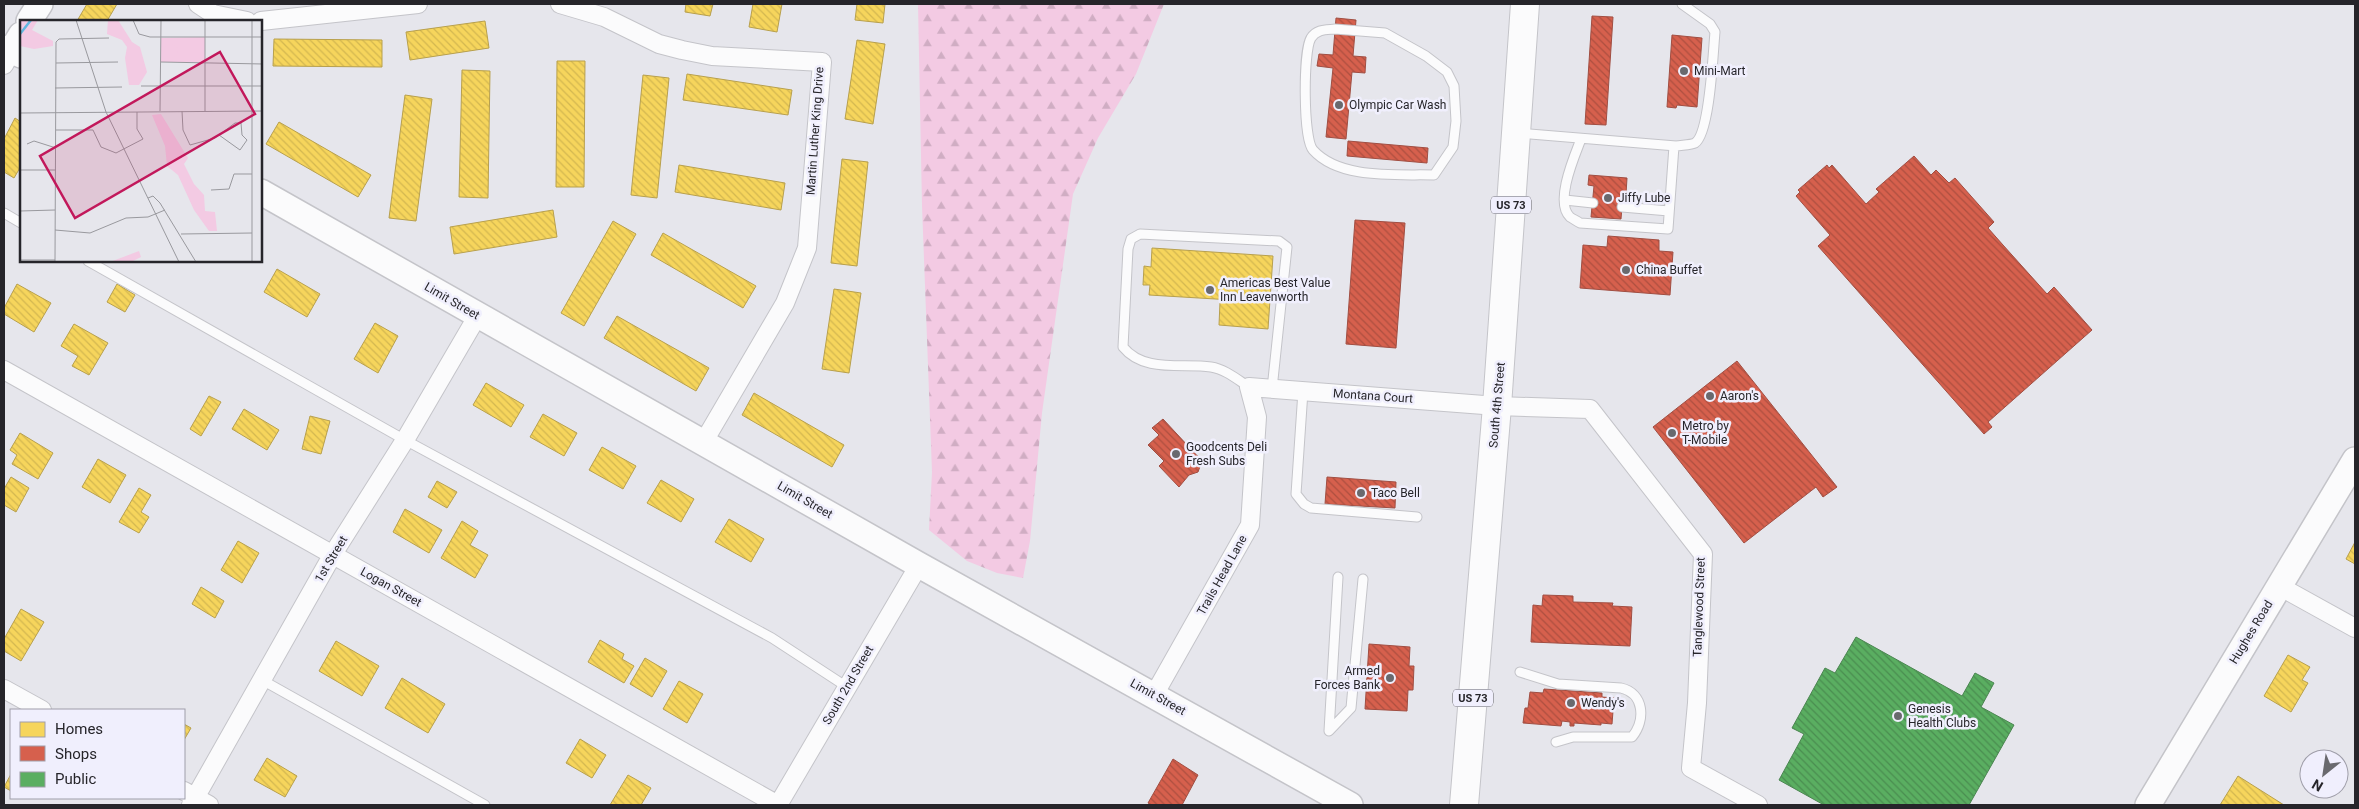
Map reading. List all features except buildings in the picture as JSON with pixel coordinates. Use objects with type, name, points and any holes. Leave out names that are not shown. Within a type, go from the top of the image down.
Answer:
[{"type":"highway","name":"South 4th Street","points":[[1464,805],[1497,406],[1525,4]]},
{"type":"street","points":[[30,20],[40,4]]},
{"type":"street","points":[[198,4],[213,14],[242,20]]},
{"type":"street","points":[[262,21],[418,4]]},
{"type":"street","name":"Martin Luther King Drive","points":[[560,4],[604,18],[660,44],[682,50],[712,56],[822,62],[807,248],[786,303],[703,443]]},
{"type":"street","name":"Limit Street","points":[[262,193],[919,565],[1350,805]]},
{"type":"street","name":"1st Street","points":[[195,800],[333,554],[405,440],[478,315]]},
{"type":"street","name":"Logan Street","points":[[4,370],[778,805]]},
{"type":"street","name":"Montana Court","points":[[1249,387],[1497,406]]},
{"type":"street","name":"Trails Head Lane","points":[[1154,695],[1250,525],[1257,417],[1249,387]]},
{"type":"street","name":"Tanglewood Street","points":[[1497,406],[1590,409],[1703,554],[1697,703],[1691,768],[1758,805]]},
{"type":"street","name":"Hughes Road","points":[[2154,803],[2279,586],[2355,460]]},
{"type":"street","name":"South 2nd Street","points":[[778,805],[919,565]]},
{"type":"street","points":[[2279,586],[2355,628]]},
{"type":"street","points":[[4,689],[40,709]]},
{"type":"lane","points":[[1516,133],[1674,146],[1695,143],[1700,138],[1706,122],[1715,32],[1710,24],[1682,4]]},
{"type":"lane","points":[[1335,29],[1385,33],[1404,42],[1448,72],[1454,86],[1456,121],[1454,147],[1434,175],[1355,172],[1335,166],[1312,150],[1307,136],[1306,54],[1311,38],[1319,31],[1335,29]]},
{"type":"lane","points":[[1581,138],[1565,184],[1566,211],[1570,217],[1580,223],[1668,229],[1674,146]]},
{"type":"lane","points":[[1565,200],[1592,203]]},
{"type":"lane","points":[[1622,207],[1669,211]]},
{"type":"lane","points":[[4,213],[20,222]]},
{"type":"lane","points":[[1249,387],[1232,375],[1213,367],[1152,364],[1139,360],[1123,347],[1128,249],[1131,239],[1140,234],[1279,241],[1287,247],[1272,389]]},
{"type":"lane","points":[[90,262],[405,440],[772,638],[847,687]]},
{"type":"lane","points":[[1303,391],[1296,494],[1299,499],[1311,508],[1416,517]]},
{"type":"lane","points":[[1338,577],[1329,731],[1352,708],[1363,580]]},
{"type":"lane","points":[[1520,672],[1558,684],[1630,690],[1639,699],[1641,704],[1639,728],[1632,737],[1573,737],[1556,742]]},
{"type":"lane","points":[[262,680],[485,805]]},
{"type":"green space","points":[[918,4],[1164,4],[1136,74],[1098,138],[1073,194],[1042,413],[1030,541],[1023,578],[997,573],[967,561],[929,530],[932,472],[922,206]]},
{"type":"place","name":"Mini-Mart","points":[[1684,71]]},
{"type":"place","name":"Olympic Car Wash","points":[[1339,105]]},
{"type":"place","name":"Jiffy Lube","points":[[1608,198]]},
{"type":"place","name":"China Buffet","points":[[1626,270]]},
{"type":"place","name":"Americas Best Value Inn Leavenworth","points":[[1210,290]]},
{"type":"place","name":"Aaron's","points":[[1710,396]]},
{"type":"place","name":"Metro by T-Mobile","points":[[1672,433]]},
{"type":"place","name":"Goodcents Deli Fresh Subs","points":[[1176,454]]},
{"type":"place","name":"Taco Bell","points":[[1361,493]]},
{"type":"place","name":"Armed Forces Bank","points":[[1390,678]]},
{"type":"place","name":"Wendy's","points":[[1571,703]]},
{"type":"place","name":"Genesis Health Clubs","points":[[1898,716]]}]
